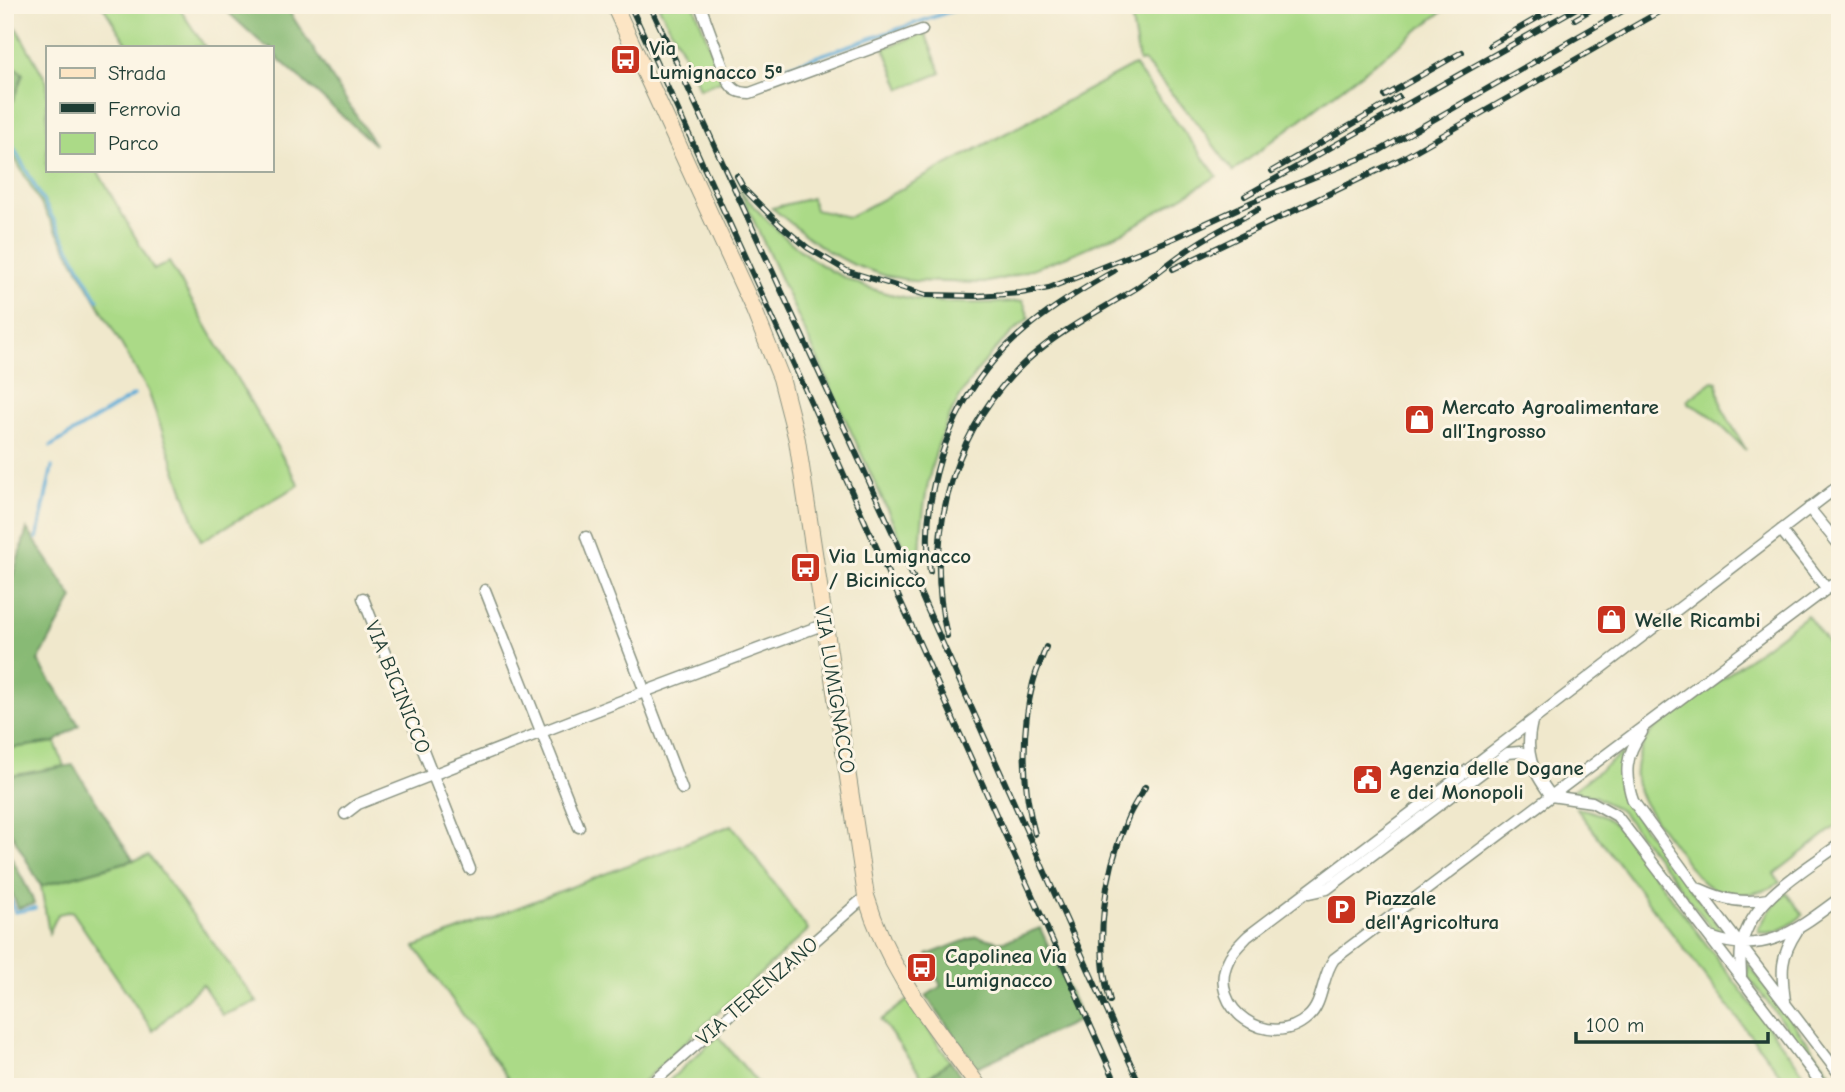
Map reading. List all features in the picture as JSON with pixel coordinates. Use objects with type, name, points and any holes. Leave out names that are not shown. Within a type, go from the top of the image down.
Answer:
[{"type":"main road","name":"VIA LUMIGNACCO","points":[[614,5],[742,285],[781,378],[797,440],[866,896],[881,940],[896,970],[979,1087]]},
{"type":"street","points":[[700,5],[728,81],[731,87],[743,93],[750,93],[922,30]]},
{"type":"street","points":[[1840,485],[1248,936],[1227,962],[1224,984],[1228,998],[1244,1020],[1256,1027],[1283,1029],[1308,1018],[1319,1000],[1325,973],[1335,959],[1840,579]]},
{"type":"street","points":[[1809,508],[1840,546]]},
{"type":"street","points":[[1781,530],[1827,589]]},
{"type":"street","points":[[586,537],[682,789]]},
{"type":"street","points":[[485,590],[579,827]]},
{"type":"street","name":"VIA BICINICCO","points":[[363,598],[470,869]]},
{"type":"street","name":"VIA BICINICCO","points":[[345,814],[358,804],[645,691],[825,624]]},
{"type":"street","points":[[1658,715],[1633,745],[1628,759],[1628,787],[1633,801],[1840,1075]]},
{"type":"street","points":[[1532,721],[1529,734],[1530,756],[1535,773],[1552,796],[1592,802],[1617,816],[1824,1087]]},
{"type":"street","points":[[1303,894],[1328,889],[1508,753],[1520,751],[1530,756]]},
{"type":"street","points":[[1741,976],[1741,945],[1748,928],[1768,898],[1840,844]]},
{"type":"street","points":[[1695,886],[1714,896],[1738,902],[1768,898]]},
{"type":"street","name":"VIA TERENZANO","points":[[648,1087],[866,896]]},
{"type":"street","points":[[1710,937],[1741,945],[1762,943],[1797,930],[1840,898]]},
{"type":"street","points":[[1785,1004],[1782,960],[1786,947],[1797,930]]},
{"type":"green space","points":[[102,5],[177,5],[204,46],[128,46]]},
{"type":"green space","points":[[220,5],[285,5],[375,145],[273,54],[273,46],[265,46]]},
{"type":"green space","points":[[658,5],[694,5],[723,80],[699,89],[692,69]]},
{"type":"green space","points":[[1142,5],[1451,5],[1233,171],[1197,123],[1144,61],[1139,62],[1130,9]]},
{"type":"green space","points":[[5,8],[46,80],[46,172],[98,172],[154,270],[169,262],[299,485],[201,541],[148,391],[5,141],[5,123],[22,74],[5,58]]},
{"type":"green space","points":[[925,33],[941,73],[901,89],[884,48]]},
{"type":"green space","points":[[5,58],[23,74],[5,123]]},
{"type":"green space","points":[[1134,65],[1217,176],[1125,231],[1070,255],[1013,276],[984,283],[913,281],[854,265],[829,252],[772,208],[812,198],[815,210],[849,217]]},
{"type":"green space","points":[[739,189],[770,223],[800,250],[832,271],[864,286],[899,296],[937,302],[1023,301],[1029,318],[979,368],[946,424],[927,487],[920,557],[911,561]]},
{"type":"green space","points":[[1713,381],[1717,382],[1722,408],[1746,450],[1710,415],[1688,403],[1688,400]]},
{"type":"green space","points":[[27,529],[73,598],[38,661],[79,725],[55,742],[5,749],[5,602]]},
{"type":"green space","points":[[1807,615],[1840,660],[1840,823],[1774,874],[1780,883],[1752,893],[1722,892],[1699,879],[1650,813],[1638,788],[1637,762],[1652,731]]},
{"type":"green space","points":[[55,742],[64,766],[5,777],[5,749]]},
{"type":"green space","points":[[1622,753],[1621,782],[1630,809],[1726,936],[1713,930],[1622,812],[1596,797],[1571,792]]},
{"type":"green space","points":[[73,765],[133,860],[41,886],[7,825],[5,777]]},
{"type":"green space","points":[[1576,808],[1599,814],[1618,827],[1814,1087],[1790,1087]]},
{"type":"green space","points":[[732,825],[808,930],[637,1087],[514,1087],[415,947]]},
{"type":"green space","points":[[5,846],[34,904],[18,908],[5,876]]},
{"type":"green space","points":[[149,856],[257,1002],[223,1015],[202,984],[153,1031],[72,911],[58,914],[49,933],[41,886]]},
{"type":"green space","points":[[1786,892],[1803,915],[1777,931],[1759,932],[1758,929],[1770,910]]},
{"type":"green space","points":[[1040,928],[1082,1019],[977,1067],[926,996],[941,986],[927,955],[977,936],[999,942]]},
{"type":"green space","points":[[1747,962],[1840,1087],[1832,1087],[1748,977]]},
{"type":"green space","points":[[908,1000],[950,1061],[925,1080],[931,1087],[915,1087],[924,1079],[881,1020]]},
{"type":"green space","points":[[718,1036],[761,1087],[662,1087]]},
{"type":"green space","points":[[950,1061],[969,1087],[931,1087],[925,1080]]},
{"type":"waterway","points":[[782,74],[783,68],[969,5]]},
{"type":"waterway","points":[[5,132],[98,300]]},
{"type":"waterway","points":[[51,446],[134,395]]},
{"type":"waterway","points":[[37,538],[52,467]]},
{"type":"waterway","points":[[5,886],[15,912],[35,908]]},
{"type":"railway","points":[[630,5],[1118,1087]]},
{"type":"railway","points":[[650,5],[913,577],[1141,1087]]},
{"type":"railway","points":[[1490,45],[1560,5]]},
{"type":"railway","points":[[1245,196],[1582,5]]},
{"type":"railway","points":[[1575,19],[1599,5]]},
{"type":"railway","points":[[737,176],[744,189],[779,224],[808,248],[847,271],[926,295],[977,296],[1049,288],[1379,151],[1633,5]]},
{"type":"railway","points":[[1173,269],[1401,159],[1671,5]]},
{"type":"railway","points":[[1385,96],[1462,52]]},
{"type":"railway","points":[[1272,171],[1399,97]]},
{"type":"railway","points":[[947,636],[940,595],[939,554],[944,514],[954,475],[969,437],[990,403],[1016,371],[1048,343],[1138,287],[1198,243],[1258,209]]},
{"type":"railway","points":[[930,572],[928,544],[933,487],[950,431],[963,405],[995,359],[1021,333],[1066,300],[1114,271]]},
{"type":"railway","points":[[1035,834],[1025,778],[1026,720],[1033,683],[1046,647]]},
{"type":"railway","points":[[1110,1001],[1105,979],[1102,933],[1107,886],[1119,841],[1145,787]]},
{"type":"place","name":"Via Lumignacco 5ª","points":[[626,60]]},
{"type":"place","name":"Mercato Agroalimentare all’Ingrosso","points":[[1419,419]]},
{"type":"place","name":"Via Lumignacco / Bicinicco","points":[[806,568]]},
{"type":"place","name":"Welle Ricambi","points":[[1612,620]]},
{"type":"place","name":"Agenzia delle Dogane e dei Monopoli","points":[[1367,780]]},
{"type":"place","name":"Piazzale dell'Agricoltura","points":[[1342,910]]},
{"type":"place","name":"Capolinea Via Lumignacco","points":[[922,968]]}]
